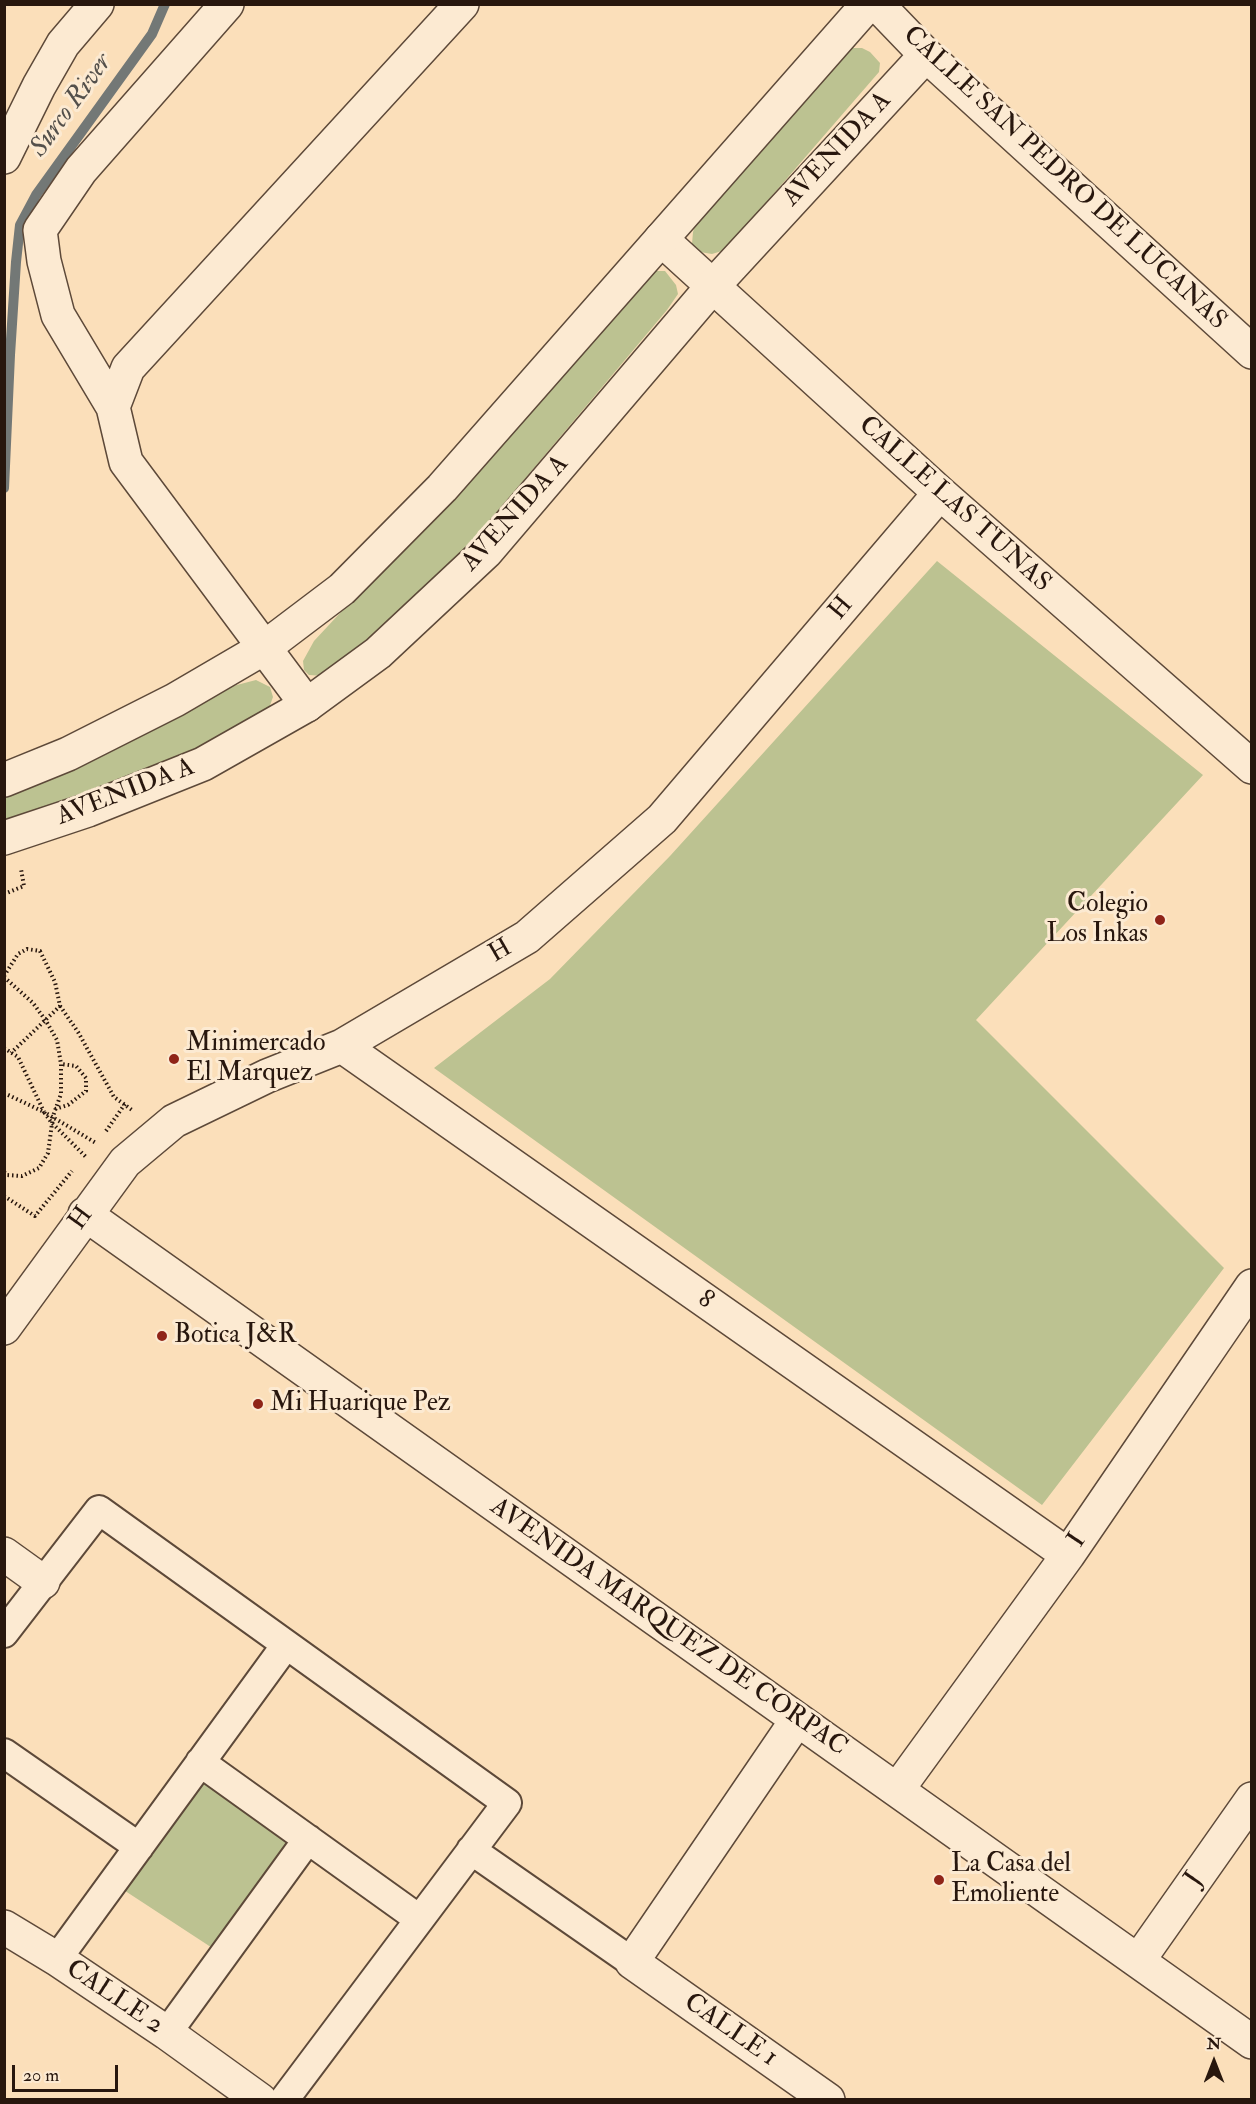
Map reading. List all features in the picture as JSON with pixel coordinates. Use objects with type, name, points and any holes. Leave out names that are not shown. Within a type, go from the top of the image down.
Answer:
[{"type":"street","points":[[4,157],[39,86],[63,44],[97,4]]},
{"type":"street","points":[[227,4],[81,170],[40,230],[44,261],[58,315],[112,407],[126,462],[307,705]]},
{"type":"street","points":[[112,407],[128,368],[462,4]]},
{"type":"street","points":[[4,780],[68,754],[175,700],[264,648],[342,589],[434,496],[868,4]]},
{"type":"street","name":"CALLE SAN PEDRO DE LUCANAS","points":[[877,4],[926,55],[1251,352]]},
{"type":"street","name":"AVENIDA A","points":[[4,838],[88,810],[203,764],[307,705],[378,653],[486,552],[712,287],[926,55]]},
{"type":"street","name":"CALLE LAS TUNAS","points":[[661,239],[940,493],[1251,766]]},
{"type":"street","name":"H","points":[[4,1328],[125,1162],[174,1121],[267,1076],[342,1046],[527,937],[662,819],[940,493]]},
{"type":"street","name":"8","points":[[342,1046],[1068,1555]]},
{"type":"street","name":"AVENIDA MARQUEZ DE CORPAC","points":[[85,1214],[1251,2042]]},
{"type":"street","name":"I","points":[[897,1790],[1068,1555],[1251,1286]]},
{"type":"street","points":[[4,1633],[99,1510],[507,1803],[284,2100]]},
{"type":"street","points":[[4,1554],[43,1582]]},
{"type":"street","points":[[57,1959],[286,1645]]},
{"type":"street","points":[[471,1850],[632,1962],[797,1720]]},
{"type":"street","points":[[4,1753],[139,1847]]},
{"type":"street","points":[[200,1762],[419,1919]]},
{"type":"street","name":"J","points":[[1138,1961],[1251,1799]]},
{"type":"street","points":[[167,2033],[308,1839]]},
{"type":"street","name":"CALLE 2","points":[[4,1928],[57,1959],[167,2033],[260,2100]]},
{"type":"street","name":"CALLE 1","points":[[632,1962],[828,2100]]},
{"type":"path","points":[[4,1172],[8,1175],[22,1176],[39,1168],[48,1153],[52,1116],[61,1094],[61,1064],[57,1040],[33,1003],[4,977],[18,954],[27,949],[40,951],[55,982],[60,1006],[78,1032],[114,1097],[162,1132]]},
{"type":"path","points":[[11,1053],[60,1006]]},
{"type":"path","points":[[4,1048],[18,1057],[51,1122],[109,1184]]},
{"type":"path","points":[[55,1110],[68,1105],[86,1091],[86,1078],[76,1066],[61,1064]]},
{"type":"path","points":[[4,1093],[52,1116],[96,1144]]},
{"type":"path","points":[[4,1196],[35,1216],[96,1144],[125,1104]]},
{"type":"green space","points":[[849,48],[862,48],[870,52],[880,63],[879,72],[725,250],[712,254],[700,252],[692,244],[698,217]]},
{"type":"green space","points":[[650,271],[665,271],[676,285],[678,294],[438,582],[330,673],[324,676],[309,675],[304,670],[303,661],[314,641],[422,525]]},
{"type":"green space","points":[[937,561],[1203,775],[976,1020],[1224,1268],[1042,1505],[434,1068],[550,979],[670,856]]},
{"type":"green space","points":[[256,680],[270,687],[273,697],[268,711],[261,719],[145,773],[5,828],[4,793],[233,686]]},
{"type":"green space","points":[[200,1762],[308,1839],[223,1955],[113,1883]]},
{"type":"waterway","name":"Surco River","points":[[4,488],[10,355],[20,225],[36,195],[152,34],[165,4]]},
{"type":"place","name":"Colegio Los Inkas","points":[[1160,920]]},
{"type":"place","name":"Minimercado El Marquez","points":[[174,1059]]},
{"type":"place","name":"Botica J&R","points":[[162,1336]]},
{"type":"place","name":"Mi Huarique Pez","points":[[258,1404]]},
{"type":"place","name":"La Casa del Emoliente","points":[[939,1880]]}]
